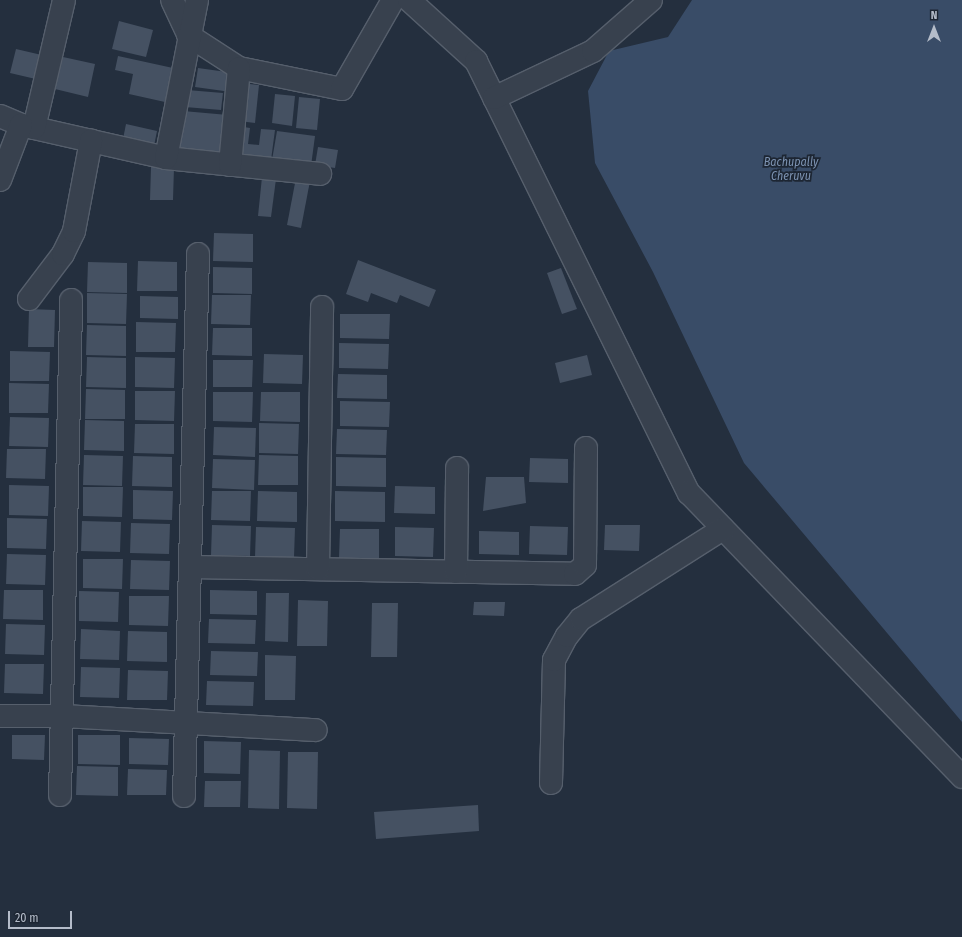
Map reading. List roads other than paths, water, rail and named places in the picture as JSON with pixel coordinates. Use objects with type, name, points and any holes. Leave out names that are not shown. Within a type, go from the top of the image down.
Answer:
[{"type":"street","points":[[0,180],[28,127],[64,0]]},
{"type":"street","points":[[172,0],[188,35],[239,68],[342,89],[393,0]]},
{"type":"street","points":[[166,158],[188,35],[197,0]]},
{"type":"street","points":[[409,0],[476,61],[689,493],[962,777]]},
{"type":"street","points":[[494,98],[593,51],[651,0]]},
{"type":"street","points":[[230,165],[239,68]]},
{"type":"street","points":[[0,116],[28,127],[166,158],[320,174]]},
{"type":"street","points":[[29,299],[63,254],[74,231],[91,141]]},
{"type":"street","points":[[184,796],[188,722],[190,567],[198,254]]},
{"type":"street","points":[[60,795],[63,716],[71,300]]},
{"type":"street","points":[[318,569],[322,307]]},
{"type":"street","points":[[190,567],[574,574],[585,565],[586,448]]},
{"type":"street","points":[[456,572],[457,468]]},
{"type":"street","points":[[552,783],[554,660],[567,636],[581,619],[723,529]]},
{"type":"street","points":[[0,716],[63,716],[316,730]]},
{"type":"water","name":"Bachupally Cheruvu","points":[[692,0],[962,0],[962,722],[744,463],[653,272],[595,163],[588,91],[609,51],[668,37]]}]
